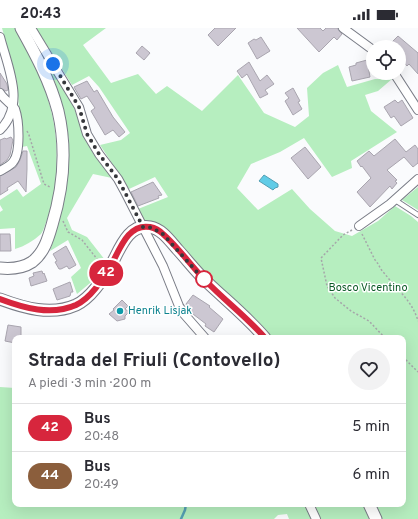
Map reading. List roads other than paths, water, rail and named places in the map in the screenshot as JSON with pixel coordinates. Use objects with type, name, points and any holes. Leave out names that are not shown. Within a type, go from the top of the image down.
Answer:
[{"type":"main road","points":[[0,268],[23,267],[32,262],[44,248],[48,240],[58,203],[62,172],[61,132],[58,112],[52,92],[37,57],[21,28]]},
{"type":"main road","points":[[0,299],[33,309],[60,310],[78,304],[100,282],[111,266],[127,237],[139,228],[149,227],[162,233],[206,282],[262,335]]},
{"type":"main road","points":[[370,507],[376,519]]},
{"type":"street","points":[[31,28],[79,107],[87,134],[99,154],[118,179],[163,266],[184,314],[202,335]]},
{"type":"street","points":[[343,28],[366,45]]},
{"type":"street","points":[[0,38],[14,84],[12,105],[8,122],[0,130]]},
{"type":"street","points":[[399,80],[418,110]]},
{"type":"street","points":[[0,93],[15,110],[17,119],[18,149],[14,162],[0,171]]},
{"type":"street","points":[[359,226],[395,200],[418,179]]},
{"type":"street","points":[[310,507],[316,519]]},
{"type":"lane","points":[[395,200],[418,215]]},
{"type":"water","points":[[264,175],[278,184],[278,187],[273,190],[259,181]]},
{"type":"waterway","points":[[181,519],[186,507]]},
{"type":"place","name":"Henrik Lisjak","points":[[120,311]]},
{"type":"park label","name":"Bosco Vicentino","points":[[368,288]]}]
